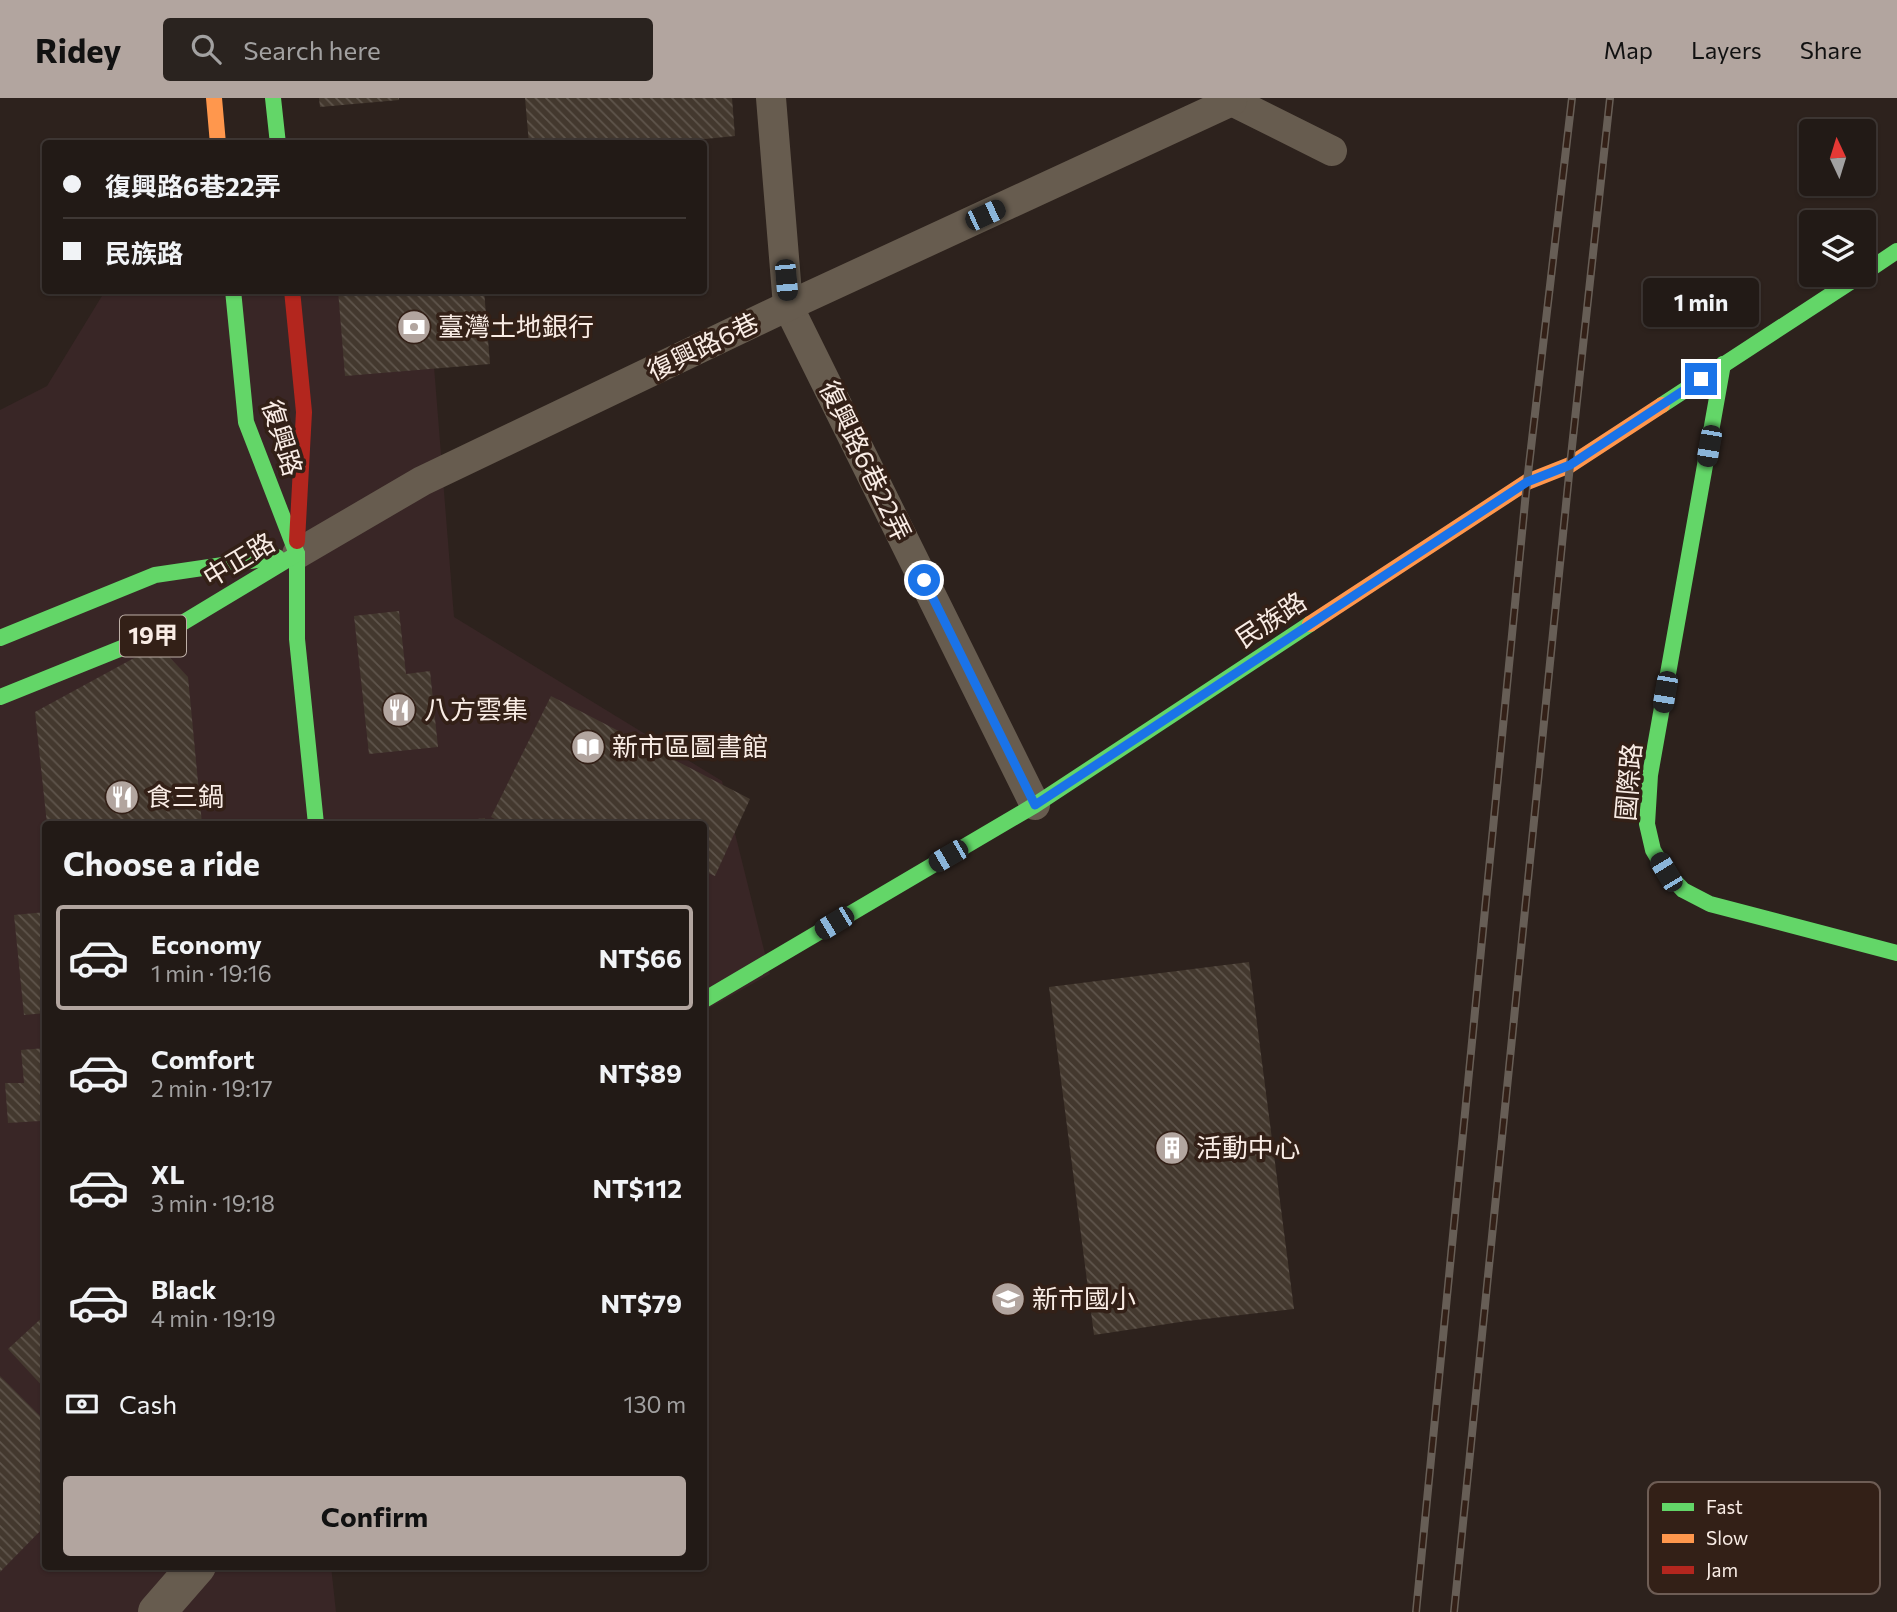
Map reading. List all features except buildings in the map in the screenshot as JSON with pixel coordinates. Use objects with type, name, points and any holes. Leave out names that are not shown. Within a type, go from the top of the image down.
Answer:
[{"type":"street","points":[[214,98],[218,140]]},
{"type":"street","points":[[273,98],[278,140]]},
{"type":"street","name":"民族路","points":[[1876,265],[1897,251]]},
{"type":"street","name":"民族路","points":[[707,998],[1035,805],[1527,482],[1570,465],[1842,287]]},
{"type":"street","name":"復興路","points":[[233,294],[246,422],[297,554]]},
{"type":"street","name":"復興路","points":[[292,294],[304,412],[297,554],[298,639],[316,821]]},
{"type":"street","name":"國際路","points":[[1723,364],[1650,775],[1647,824],[1653,850],[1666,872],[1683,890],[1710,904],[1897,953]]},
{"type":"street","name":"中正路","points":[[0,638],[155,575],[297,554]]},
{"type":"street","name":"中正路","points":[[0,697],[179,625],[297,554]]},
{"type":"street","points":[[157,1612],[194,1570]]},
{"type":"lane","points":[[771,98],[788,306]]},
{"type":"lane","points":[[1232,99],[1332,151]]},
{"type":"lane","name":"復興路6巷","points":[[297,554],[422,481],[788,306],[1232,99]]},
{"type":"lane","name":"復興路6巷22弄","points":[[788,306],[1035,805]]},
{"type":"shaded area","points":[[103,294],[428,294],[454,617],[722,781],[770,974],[707,1009],[707,821],[42,821],[42,1570],[331,1570],[336,1612],[0,1612],[0,410],[47,386]]},
{"type":"railway","points":[[1416,1612],[1527,482],[1572,98]]},
{"type":"railway","points":[[1454,1612],[1570,465],[1610,98]]},
{"type":"traffic: fast","points":[[273,98],[278,140]]},
{"type":"traffic: fast","points":[[1876,265],[1897,251]]},
{"type":"traffic: fast","points":[[1662,405],[1843,287]]},
{"type":"traffic: fast","points":[[233,294],[246,422],[297,554]]},
{"type":"traffic: fast","points":[[1723,364],[1650,775],[1647,824],[1653,850],[1666,872],[1683,890],[1710,904],[1897,953]]},
{"type":"traffic: fast","points":[[297,554],[297,639],[316,821]]},
{"type":"traffic: fast","points":[[0,697],[179,625],[297,554]]},
{"type":"traffic: fast","points":[[0,638],[155,575],[277,557]]},
{"type":"traffic: fast","points":[[707,998],[1035,805],[1310,624]]},
{"type":"traffic: slow","points":[[214,98],[218,140]]},
{"type":"traffic: slow","points":[[1310,624],[1527,482],[1570,465],[1662,405]]},
{"type":"traffic: jam","points":[[292,294],[304,412],[297,541]]},
{"type":"place","name":"臺灣土地銀行","points":[[414,327]]},
{"type":"place","name":"八方雲集","points":[[399,710]]},
{"type":"place","name":"新市區圖書館","points":[[588,747]]},
{"type":"place","name":"食三鍋","points":[[122,797]]},
{"type":"place","name":"活動中心","points":[[1172,1148]]},
{"type":"place","name":"新市國小","points":[[1008,1299]]},
{"type":"route","points":[[924,580],[1035,805],[1527,482],[1570,465],[1701,379]]}]
